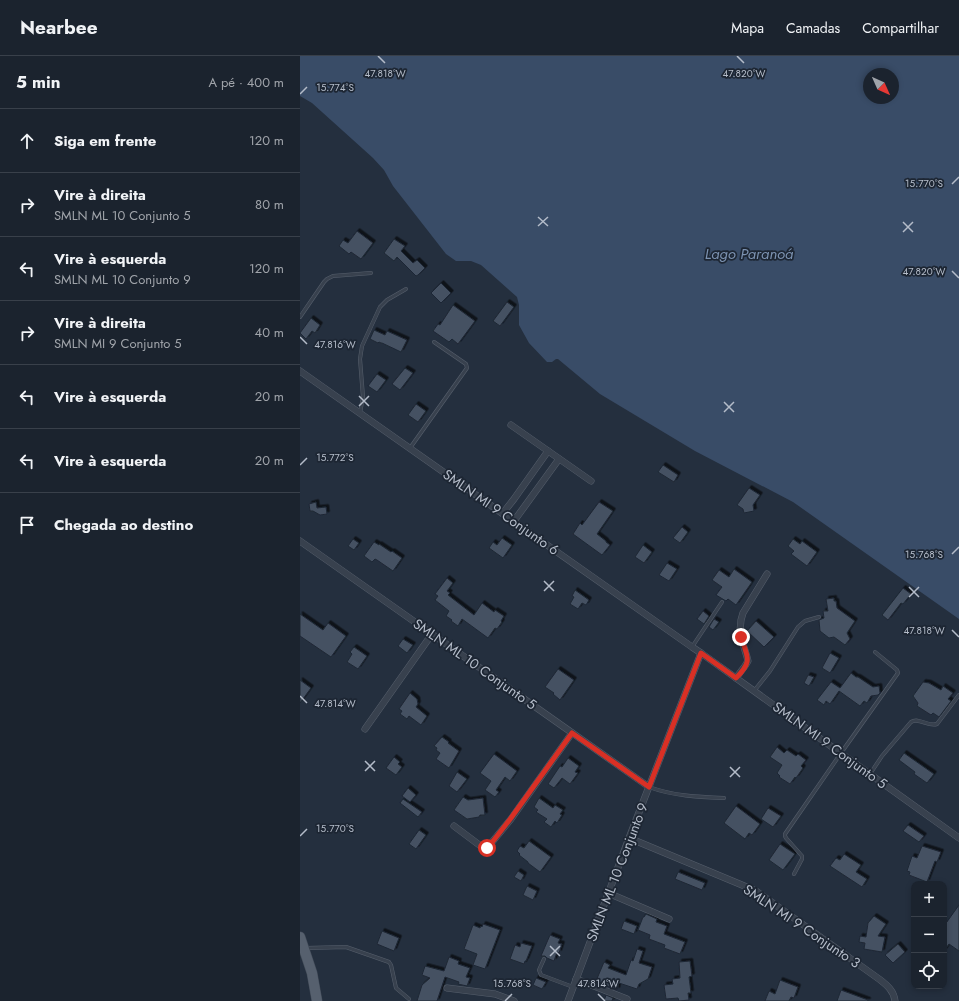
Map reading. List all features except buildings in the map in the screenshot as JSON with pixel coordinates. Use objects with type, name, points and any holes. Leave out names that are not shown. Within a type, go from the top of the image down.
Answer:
[{"type":"main road","points":[[300,937],[312,973],[317,1001]]},
{"type":"street","name":"SMLN MI 9 Conjunto 6","points":[[300,371],[701,653]]},
{"type":"street","points":[[511,425],[591,481]]},
{"type":"street","points":[[503,514],[548,451]]},
{"type":"street","points":[[514,521],[560,459]]},
{"type":"street","name":"SMLN ML 10 Conjunto 5","points":[[300,541],[649,787]]},
{"type":"street","points":[[736,678],[748,661],[741,637],[741,620],[767,574]]},
{"type":"street","points":[[365,729],[432,634]]},
{"type":"street","name":"SMLN MI 9 Conjunto 5","points":[[701,653],[959,838]]},
{"type":"street","name":"SMLN ML 10 Conjunto 9","points":[[568,1001],[629,838],[701,653]]},
{"type":"street","points":[[454,826],[482,847],[488,847],[511,818],[572,733]]},
{"type":"street","name":"SMLN MI 9 Conjunto 3","points":[[629,838],[756,891],[879,979],[893,993],[894,1001]]},
{"type":"street","points":[[608,893],[669,919]]},
{"type":"street","points":[[576,979],[627,999]]},
{"type":"street","points":[[447,988],[495,994],[514,1001]]},
{"type":"lane","points":[[300,317],[329,277],[371,273]]},
{"type":"lane","points":[[360,413],[363,397],[360,359],[362,346],[380,307],[387,300],[406,289]]},
{"type":"lane","points":[[410,448],[467,368],[466,364],[434,342]]},
{"type":"lane","points":[[692,647],[722,602]]},
{"type":"lane","points":[[754,691],[770,671],[798,627],[805,621],[819,617]]},
{"type":"lane","points":[[794,874],[802,859],[802,856],[785,835],[898,673],[897,670],[875,652]]},
{"type":"lane","points":[[870,774],[882,756],[910,722],[917,720],[933,725],[937,724],[959,695]]},
{"type":"lane","points":[[649,787],[671,794],[724,798]]},
{"type":"lane","points":[[304,948],[346,947],[388,962],[391,965],[397,989],[409,999]]},
{"type":"lane","points":[[544,959],[539,970],[541,975],[573,988]]},
{"type":"water","name":"Lago Paranoá","points":[[300,56],[959,56],[959,619],[793,502],[695,451],[600,394],[558,359],[552,362],[547,362],[529,343],[519,325],[519,305],[517,297],[481,265],[471,261],[456,261],[446,254],[393,186],[384,170],[373,158],[312,103],[300,96]]},
{"type":"route","points":[[487,848],[511,818],[572,733],[649,787],[701,653],[736,678],[748,661],[741,637]]}]
